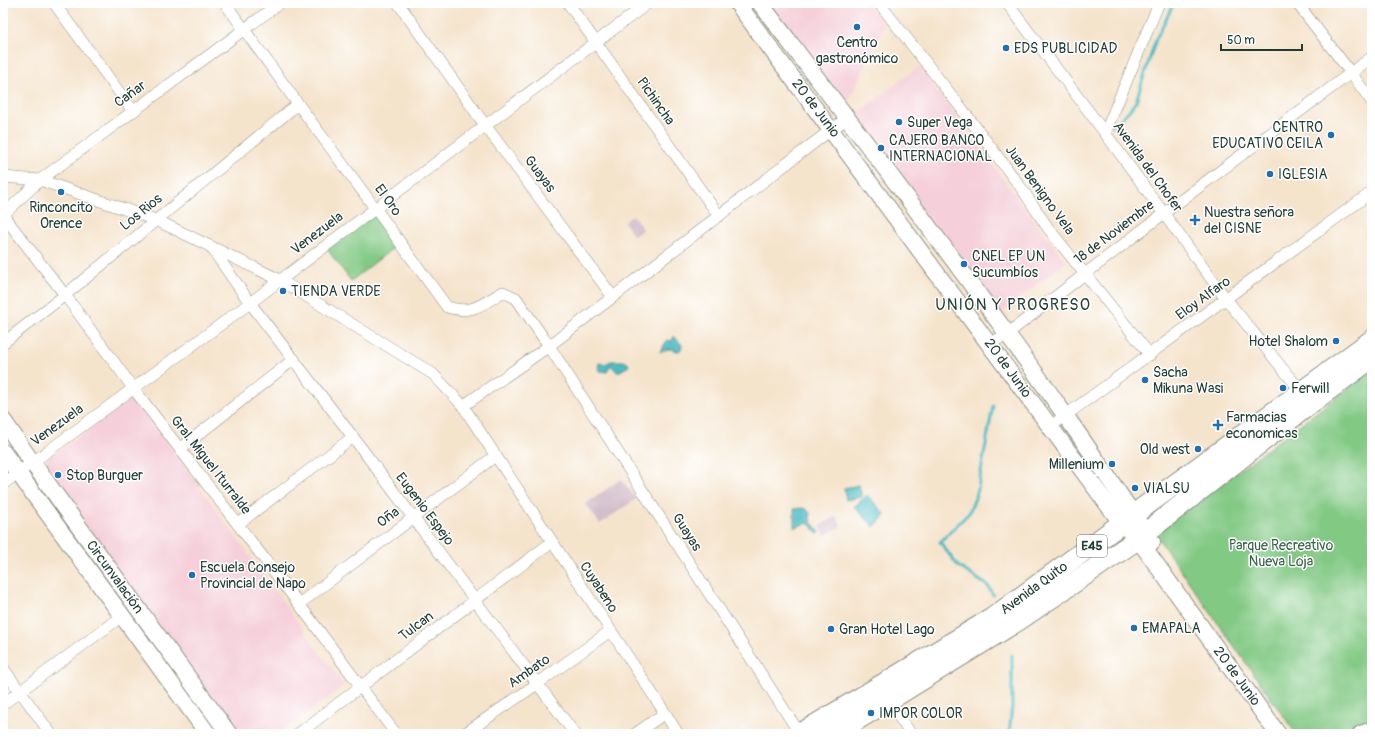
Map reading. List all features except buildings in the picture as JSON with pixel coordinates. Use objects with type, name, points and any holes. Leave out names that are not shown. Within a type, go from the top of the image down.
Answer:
[{"type":"highway","name":"Avenida Quito","points":[[834,734],[1019,620],[1142,536],[1372,340]]},
{"type":"highway","name":"Avenida Quito","points":[[800,734],[991,619],[1128,520],[1306,397],[1372,358]]},
{"type":"street","points":[[54,3],[133,110]]},
{"type":"street","name":"El Oro","points":[[225,3],[447,307],[456,310],[475,308],[503,292],[516,298],[549,346]]},
{"type":"street","name":"Cañar","points":[[3,215],[40,180],[280,3]]},
{"type":"street","name":"Guayas","points":[[398,3],[485,125],[613,297]]},
{"type":"street","name":"Pichincha","points":[[568,3],[719,216]]},
{"type":"street","name":"Venezuela","points":[[3,484],[250,303],[648,3]]},
{"type":"street","name":"20 de Junio","points":[[737,3],[1051,426],[1142,536],[1289,734]]},
{"type":"street","name":"20 de Junio","points":[[760,3],[848,118],[1066,416],[1128,520]]},
{"type":"street","name":"Juan Benigno Vela","points":[[879,3],[962,109],[1022,189],[1048,228],[1150,355]]},
{"type":"street","name":"Avenida del Chofer","points":[[1008,3],[1105,133],[1226,300],[1306,397]]},
{"type":"street","points":[[1105,133],[1159,3]]},
{"type":"street","points":[[1297,3],[1372,102]]},
{"type":"street","name":"18 de Noviembre","points":[[990,344],[1007,334],[1085,273],[1372,57]]},
{"type":"street","name":"Los Rios","points":[[3,343],[298,104]]},
{"type":"street","points":[[463,406],[549,346],[848,118]]},
{"type":"street","name":"Cuyabeno","points":[[3,177],[40,180],[156,220],[280,280],[433,374],[463,406],[678,734]]},
{"type":"street","name":"Eloy Alfaro","points":[[1051,426],[1226,300],[1372,192]]},
{"type":"street","name":"Gral. Miguel Iturralde","points":[[3,215],[65,294],[133,388],[299,604],[396,734]]},
{"type":"street","name":"Eugenio Espejo","points":[[211,247],[250,303],[353,437],[575,734]]},
{"type":"street","name":"Guayas","points":[[549,346],[800,734]]},
{"type":"street","points":[[180,450],[294,359]]},
{"type":"street","name":"Circunvalación","points":[[3,420],[229,734]]},
{"type":"street","points":[[238,524],[353,437]]},
{"type":"street","name":"Circunvalación","points":[[3,452],[208,734]]},
{"type":"street","name":"Oña","points":[[299,604],[495,456]]},
{"type":"street","name":"20 de Junio","points":[[1142,536],[1278,734]]},
{"type":"street","name":"Tulcan","points":[[298,734],[552,542]]},
{"type":"street","points":[[3,704],[122,616]]},
{"type":"street","name":"Ambato","points":[[464,734],[537,684],[610,631]]},
{"type":"street","points":[[3,668],[51,734]]},
{"type":"street","points":[[888,701],[911,734]]},
{"type":"street","points":[[635,734],[665,713]]},
{"type":"street","points":[[1361,734],[1372,730]]},
{"type":"shaded area","points":[[767,3],[868,3],[884,25],[846,107]]},
{"type":"shaded area","points":[[919,67],[1066,262],[997,316],[851,118]]},
{"type":"shaded area","points":[[633,215],[643,229],[634,236],[624,222]]},
{"type":"shaded area","name":"Escuela Consejo Provincial de Napo","points":[[134,396],[344,686],[278,734],[235,734],[40,464]]},
{"type":"shaded area","points":[[621,479],[636,499],[600,524],[586,504]]},
{"type":"shaded area","points":[[836,516],[842,526],[825,535],[820,526]]},
{"type":"green space","points":[[373,213],[397,245],[351,281],[327,249]]},
{"type":"green space","name":"Parque Recreativo Nueva Loja","points":[[1372,370],[1372,719],[1336,734],[1296,734],[1155,534]]},
{"type":"water","points":[[674,336],[682,345],[681,350],[678,351],[669,349],[660,352],[667,340],[672,341]]},
{"type":"water","points":[[611,361],[624,361],[628,363],[629,366],[617,372],[611,365],[607,372],[600,371],[598,369],[599,363],[605,364]]},
{"type":"water","points":[[859,485],[862,497],[846,500],[844,488]]},
{"type":"water","points":[[867,495],[886,515],[874,527],[854,507]]},
{"type":"water","points":[[802,508],[809,512],[812,523],[820,533],[817,534],[812,526],[806,523],[794,528],[794,509]]},
{"type":"waterway","points":[[1112,126],[1125,115],[1136,101],[1156,39],[1174,3]]},
{"type":"waterway","points":[[993,406],[977,493],[969,513],[940,542],[958,566],[988,586],[993,595]]},
{"type":"waterway","points":[[1009,734],[1012,706],[1012,655]]},
{"type":"place","name":"Centro gastronómico","points":[[857,27]]},
{"type":"place","name":"EDS PUBLICIDAD","points":[[1006,48]]},
{"type":"place","name":"Super Vega","points":[[899,122]]},
{"type":"place","name":"CENTRO EDUCATIVO CEILA","points":[[1331,135]]},
{"type":"place","name":"CAJERO BANCO INTERNACIONAL","points":[[881,148]]},
{"type":"place","name":"IGLESIA","points":[[1270,174]]},
{"type":"place","name":"Rinconcito Orence","points":[[61,192]]},
{"type":"place","name":"Nuestra señora del CISNE","points":[[1195,220]]},
{"type":"place","name":"CNEL EP UN Sucumbíos","points":[[964,264]]},
{"type":"place","name":"TIENDA VERDE","points":[[283,291]]},
{"type":"place","name":"Hotel Shalom","points":[[1336,341]]},
{"type":"place","name":"Sacha Mikuna Wasi","points":[[1145,380]]},
{"type":"place","name":"Ferwill","points":[[1283,388]]},
{"type":"place","name":"Farmacias economicas","points":[[1218,425]]},
{"type":"place","name":"Old west","points":[[1198,449]]},
{"type":"place","name":"Millenium","points":[[1112,464]]},
{"type":"place","name":"Stop Burguer","points":[[58,475]]},
{"type":"place","name":"VIALSU","points":[[1135,488]]},
{"type":"place","name":"Escuela Consejo Provincial de Napo","points":[[192,575]]},
{"type":"place","name":"EMAPALA","points":[[1134,628]]},
{"type":"place","name":"Gran Hotel Lago","points":[[831,629]]},
{"type":"place","name":"IMPOR COLOR","points":[[871,713]]},
{"type":"district","name":"UNIÓN Y PROGRESO","points":[[1013,305]]}]
